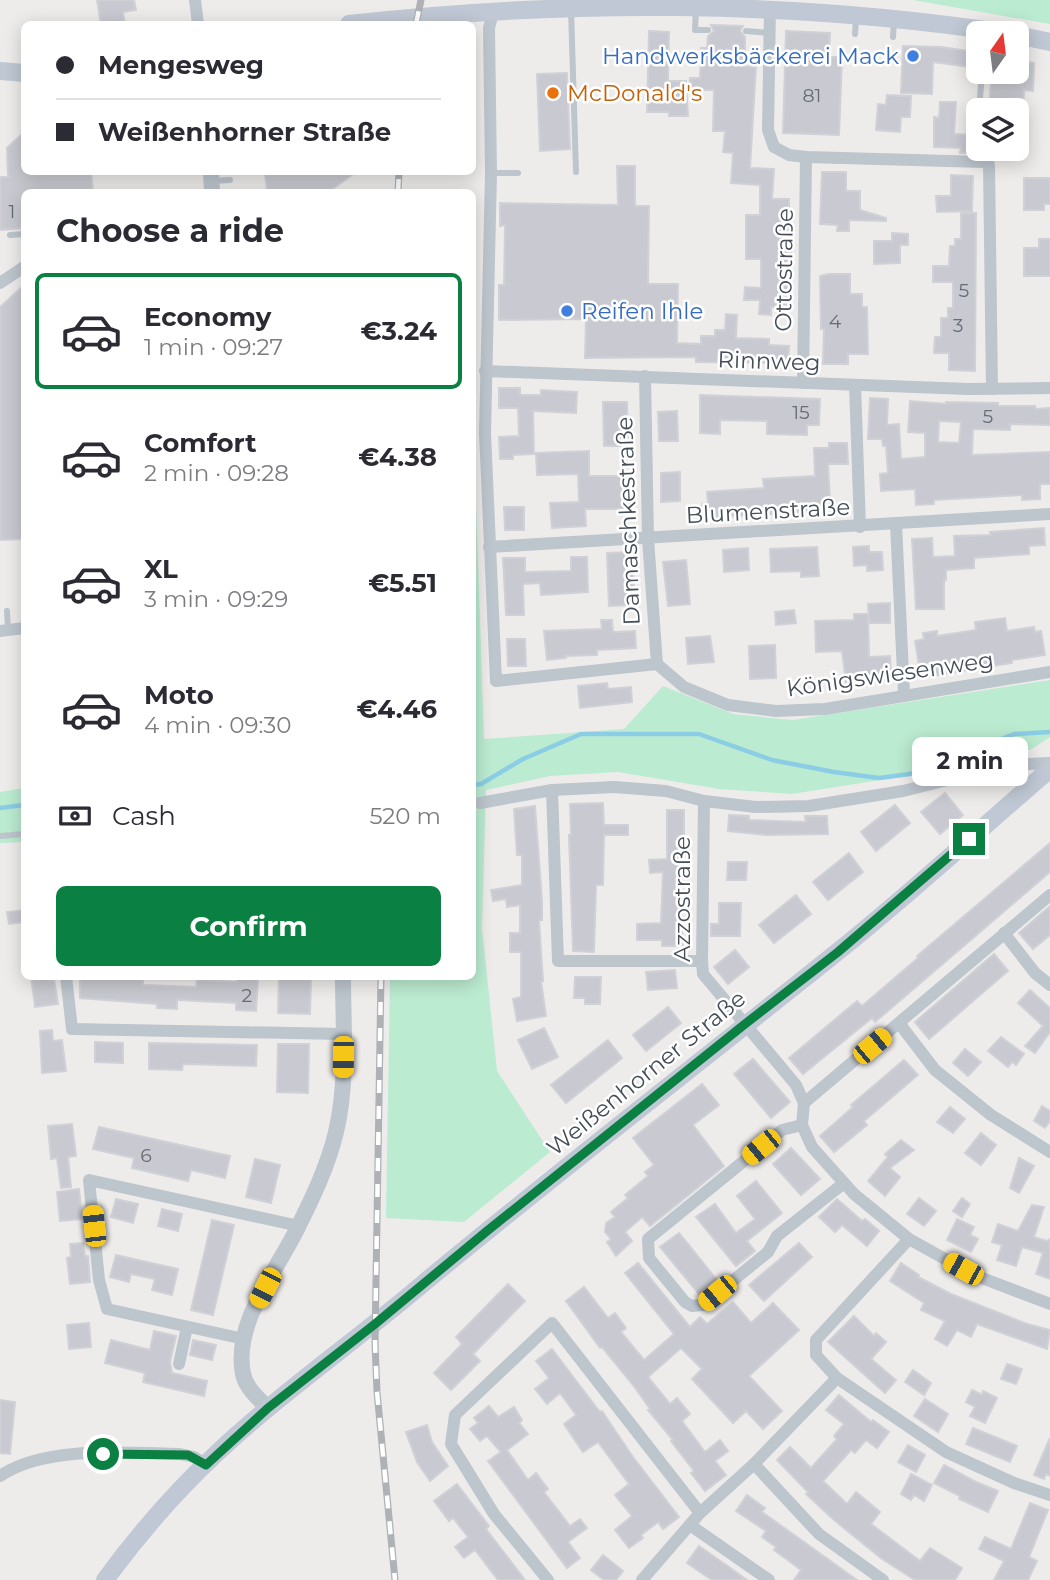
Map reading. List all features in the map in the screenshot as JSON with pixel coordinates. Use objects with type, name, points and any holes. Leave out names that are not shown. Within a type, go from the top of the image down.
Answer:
[{"type":"main road","points":[[368,21],[418,13],[622,1],[770,6],[894,17],[966,29]]},
{"type":"main road","points":[[1029,38],[1050,42]]},
{"type":"main road","points":[[0,71],[21,73]]},
{"type":"main road","name":"Weißenhorner Straße","points":[[105,1580],[124,1555],[206,1465],[268,1408],[838,952],[1050,769]]},
{"type":"street","points":[[195,0],[198,21]]},
{"type":"street","points":[[770,6],[768,136],[774,147],[781,152],[806,157],[851,153],[966,154]]},
{"type":"street","points":[[494,9],[489,28],[491,173],[485,371],[489,547],[496,681],[657,664]]},
{"type":"street","name":"Ottostraße","points":[[803,383],[806,157]]},
{"type":"street","points":[[985,161],[990,171],[992,389]]},
{"type":"street","points":[[0,283],[21,269]]},
{"type":"street","name":"Rinnweg","points":[[485,371],[855,386],[1050,388]]},
{"type":"street","name":"Damaschkestraße","points":[[645,376],[648,539],[657,664]]},
{"type":"street","points":[[855,386],[860,527]]},
{"type":"street","name":"Blumenstraße","points":[[489,547],[1050,514]]},
{"type":"street","points":[[896,524],[904,694]]},
{"type":"street","name":"Königswiesenweg","points":[[657,664],[684,687],[728,705],[775,711],[825,709],[1050,672]]},
{"type":"street","points":[[480,803],[552,790],[614,787],[666,791],[704,801],[756,807],[809,806],[903,791],[1008,765],[1050,763]]},
{"type":"street","points":[[552,790],[558,961],[702,961]]},
{"type":"street","name":"Azzostraße","points":[[704,801],[703,974],[796,1086],[804,1103]]},
{"type":"street","points":[[1050,895],[804,1103],[802,1125],[812,1147],[854,1194],[909,1239],[974,1275],[1050,1304]]},
{"type":"street","points":[[1004,933],[1035,973],[1050,985]]},
{"type":"street","points":[[66,980],[72,1028],[343,1034]]},
{"type":"street","points":[[268,1408],[252,1392],[244,1378],[244,1339],[254,1310],[319,1184],[337,1130],[341,1101],[343,980]]},
{"type":"street","points":[[899,1023],[935,1070],[991,1115],[1050,1152]]},
{"type":"street","points":[[802,1125],[782,1130],[648,1239],[649,1258],[685,1302],[692,1306],[703,1305],[768,1252],[777,1236],[844,1183]]},
{"type":"street","points":[[244,1339],[107,1309],[99,1280],[89,1180],[299,1226]]},
{"type":"street","points":[[909,1239],[816,1340],[816,1355],[837,1378],[946,1452],[1014,1483],[1050,1495]]},
{"type":"street","points":[[548,1580],[494,1514],[451,1444],[455,1415],[552,1323],[700,1513]]},
{"type":"street","points":[[179,1364],[187,1327]]},
{"type":"street","points":[[642,1580],[700,1513],[754,1464],[837,1378]]},
{"type":"street","points":[[0,1476],[11,1468],[66,1454],[180,1454],[194,1457],[206,1465]]},
{"type":"street","points":[[754,1464],[819,1534],[883,1580]]},
{"type":"street","points":[[690,1525],[769,1580]]},
{"type":"lane","points":[[696,3],[695,30],[708,30]]},
{"type":"lane","points":[[571,4],[576,172]]},
{"type":"lane","points":[[855,34],[856,13]]},
{"type":"lane","points":[[893,37],[894,17]]},
{"type":"lane","points":[[746,32],[770,33]]},
{"type":"lane","points":[[980,98],[981,84]]},
{"type":"lane","points":[[491,173],[518,173]]},
{"type":"lane","points":[[212,182],[230,180]]},
{"type":"lane","points":[[10,235],[21,234]]},
{"type":"lane","points":[[4,631],[7,611]]},
{"type":"lane","points":[[0,836],[21,835]]},
{"type":"green space","points":[[913,0],[1050,0],[1050,24]]},
{"type":"green space","points":[[476,500],[484,739],[624,729],[663,686],[733,714],[793,720],[1050,680],[1050,737],[1032,749],[943,770],[792,794],[719,789],[618,772],[550,776],[486,790],[482,928],[497,1071],[550,1152],[464,1222],[386,1218],[390,980],[476,980]]},
{"type":"green space","points":[[21,788],[21,842],[0,843],[0,792]]},
{"type":"building","points":[[97,0],[134,0],[136,10],[123,12],[124,21],[100,21]]},
{"type":"building","points":[[711,25],[743,26],[740,31],[745,37],[745,66],[756,67],[750,168],[774,169],[772,199],[789,199],[790,307],[771,307],[771,315],[759,314],[760,300],[744,300],[745,287],[761,288],[761,259],[746,259],[746,215],[760,215],[760,185],[731,183],[733,153],[723,152],[725,131],[713,131],[714,90],[689,90],[690,78],[700,78],[701,48],[707,48],[708,36],[714,31]]},
{"type":"building","points":[[649,31],[669,32],[668,81],[686,81],[688,116],[669,116],[669,112],[647,112]]},
{"type":"building","points":[[786,31],[830,33],[829,57],[842,57],[839,135],[783,133]]},
{"type":"building","points":[[903,46],[966,51],[966,66],[933,62],[932,94],[901,93]]},
{"type":"building","points":[[1029,62],[1034,63],[1033,91],[1024,90],[1024,98],[990,98],[991,84],[1029,84]]},
{"type":"building","name":"McDonald's","points":[[567,73],[570,149],[540,151],[537,74]]},
{"type":"building","points":[[887,95],[911,96],[910,117],[901,117],[900,132],[876,130],[878,104],[886,105]]},
{"type":"building","points":[[940,102],[956,102],[954,134],[966,135],[966,153],[960,153],[961,148],[934,147],[934,117],[939,118]]},
{"type":"building","points":[[21,135],[21,175],[91,175],[93,189],[21,189],[21,228],[0,230],[0,177],[8,177],[7,148]]},
{"type":"building","points":[[617,166],[635,166],[635,206],[649,206],[648,284],[678,284],[677,343],[701,344],[701,336],[715,336],[715,330],[725,330],[726,314],[737,315],[736,338],[769,339],[769,345],[789,346],[788,363],[696,362],[696,357],[585,358],[586,319],[499,320],[499,285],[504,285],[505,225],[500,226],[500,203],[618,205]]},
{"type":"building","points":[[822,172],[846,172],[846,191],[860,191],[860,210],[886,218],[886,221],[849,220],[849,231],[837,231],[838,225],[820,224]]},
{"type":"building","points":[[265,175],[352,175],[332,189],[267,189]]},
{"type":"building","points":[[951,175],[973,176],[972,211],[937,212],[936,196],[951,196]]},
{"type":"building","points":[[1024,178],[1050,178],[1050,204],[1044,204],[1044,210],[1024,210]]},
{"type":"building","points":[[961,213],[976,213],[975,371],[949,370],[949,353],[934,353],[935,337],[941,337],[941,318],[948,318],[948,308],[953,308],[953,282],[933,282],[933,266],[949,266],[950,246],[955,246],[955,239],[961,239]]},
{"type":"building","points":[[892,233],[908,234],[908,245],[900,245],[900,263],[874,264],[874,241],[892,241]]},
{"type":"building","points":[[1039,239],[1050,239],[1050,276],[1024,276],[1024,248],[1039,248]]},
{"type":"building","points":[[850,274],[850,294],[862,294],[862,307],[867,307],[868,354],[848,354],[848,364],[823,364],[824,329],[821,329],[820,276]]},
{"type":"building","points":[[21,288],[21,539],[0,540],[0,307]]},
{"type":"building","points":[[499,388],[520,388],[520,395],[541,395],[541,390],[577,392],[576,413],[533,411],[534,454],[500,459],[499,437],[519,436],[518,408],[499,408]]},
{"type":"building","points":[[700,395],[820,399],[819,425],[807,425],[807,435],[767,434],[767,421],[720,420],[720,434],[700,433]]},
{"type":"building","points":[[870,398],[888,399],[887,425],[899,424],[901,459],[925,457],[925,433],[908,432],[910,401],[946,404],[998,403],[998,406],[1050,408],[1050,425],[1010,424],[1010,430],[973,429],[972,455],[1050,452],[1050,484],[1040,484],[1040,499],[1022,500],[1022,495],[934,500],[934,504],[916,505],[915,489],[881,491],[880,474],[888,473],[886,446],[883,446],[882,439],[868,439]],"holes":[[[939,421],[961,422],[959,443],[938,442]]]},
{"type":"building","points":[[603,402],[627,402],[628,446],[604,446]]},
{"type":"building","points":[[677,411],[678,441],[659,441],[658,412]]},
{"type":"building","points":[[829,443],[847,443],[848,464],[828,464],[830,500],[824,500],[825,511],[703,518],[702,504],[708,503],[707,492],[764,488],[763,479],[815,476],[814,448],[829,448]]},
{"type":"building","points":[[589,451],[589,476],[629,476],[629,509],[585,509],[586,526],[552,528],[550,503],[579,502],[578,474],[537,475],[536,453]]},
{"type":"building","points":[[680,472],[680,501],[661,502],[661,473]]},
{"type":"building","points":[[504,507],[524,507],[524,530],[505,530]]},
{"type":"building","points":[[1044,528],[1045,545],[1029,546],[1029,554],[974,558],[974,568],[946,570],[944,609],[916,609],[912,539],[932,538],[933,557],[955,556],[954,536],[991,535],[990,532]]},
{"type":"building","points":[[869,546],[869,552],[882,552],[883,570],[867,571],[867,565],[854,566],[853,547]]},
{"type":"building","points":[[817,547],[819,576],[801,577],[801,571],[771,572],[770,549]]},
{"type":"building","points":[[748,548],[749,570],[724,572],[723,550]]},
{"type":"building","points":[[632,552],[635,605],[609,606],[607,553]]},
{"type":"building","points":[[571,557],[587,557],[588,592],[541,595],[540,583],[523,584],[524,615],[506,615],[503,558],[525,558],[525,572],[571,571]]},
{"type":"building","points":[[686,560],[690,604],[668,606],[663,562]]},
{"type":"building","points":[[890,603],[890,623],[869,623],[868,604]]},
{"type":"building","points":[[794,610],[796,623],[776,625],[775,612]]},
{"type":"building","points":[[854,614],[868,614],[869,657],[890,656],[891,674],[858,676],[859,680],[846,682],[842,651],[816,652],[815,621],[854,620]]},
{"type":"building","points":[[1005,618],[1007,631],[1034,627],[1035,632],[1041,631],[1045,655],[921,678],[915,641],[924,639],[923,633],[937,631],[937,636],[976,630],[975,622]]},
{"type":"building","points":[[601,620],[612,620],[613,632],[635,631],[636,648],[597,650],[597,655],[565,656],[566,658],[547,660],[544,631],[602,629]]},
{"type":"building","points":[[710,636],[714,662],[688,664],[686,638]]},
{"type":"building","points":[[507,639],[525,639],[526,666],[508,666]]},
{"type":"building","points":[[775,645],[776,678],[750,679],[749,646]]},
{"type":"building","points":[[607,683],[608,689],[631,687],[632,702],[580,708],[578,686]]},
{"type":"building","points":[[945,793],[963,815],[940,834],[921,812]]},
{"type":"building","points":[[603,803],[604,825],[628,825],[628,835],[604,835],[603,885],[596,885],[594,952],[573,951],[570,804]]},
{"type":"building","points":[[895,805],[910,823],[876,851],[861,832]]},
{"type":"building","points":[[535,806],[542,901],[542,920],[539,920],[541,981],[546,1016],[517,1021],[513,999],[521,997],[521,952],[510,952],[510,933],[520,933],[520,905],[507,907],[506,899],[493,901],[491,890],[522,885],[522,855],[517,855],[514,809]]},
{"type":"building","points":[[667,810],[684,810],[684,846],[677,846],[683,946],[662,946],[662,940],[637,940],[637,924],[661,923],[663,872],[650,873],[649,860],[667,859]]},
{"type":"building","points":[[729,815],[749,816],[749,820],[806,822],[805,816],[827,816],[828,834],[766,835],[728,831]]},
{"type":"building","points":[[1050,843],[1050,872],[875,1022],[872,1018],[803,1074],[789,1058],[857,1001],[862,1006]]},
{"type":"building","points":[[849,853],[863,872],[828,900],[813,882]]},
{"type":"building","points":[[728,862],[747,862],[746,880],[727,880]]},
{"type":"building","points":[[796,895],[811,914],[774,943],[759,925]]},
{"type":"building","points":[[719,903],[741,903],[740,936],[711,936],[711,924],[719,924]]},
{"type":"building","points":[[1050,906],[1050,935],[1033,949],[1019,933]]},
{"type":"building","points":[[21,910],[21,922],[9,924],[7,912]]},
{"type":"building","points":[[735,950],[749,967],[728,984],[714,967]]},
{"type":"building","points":[[994,954],[1008,971],[929,1039],[915,1022]]},
{"type":"building","points":[[675,970],[677,988],[648,990],[646,972]]},
{"type":"building","points":[[575,977],[601,977],[600,1004],[585,1004],[585,998],[574,998]]},
{"type":"building","points":[[32,980],[54,980],[58,1004],[35,1007]]},
{"type":"building","points":[[80,980],[143,980],[143,985],[196,987],[197,980],[258,980],[256,1011],[236,1010],[236,1003],[177,1000],[177,1009],[157,1008],[157,1004],[80,998]]},
{"type":"building","points":[[279,980],[311,980],[310,1014],[278,1013]]},
{"type":"building","points":[[1030,990],[1050,1008],[1050,1032],[1035,1053],[1025,1046],[1043,1026],[1018,1003]]},
{"type":"building","points":[[668,1007],[681,1023],[646,1051],[633,1035]]},
{"type":"building","points":[[544,1028],[558,1057],[532,1069],[518,1040]]},
{"type":"building","points":[[52,1030],[53,1041],[62,1040],[66,1071],[42,1073],[40,1031]]},
{"type":"building","points":[[1001,1037],[1024,1054],[1016,1065],[1012,1062],[1008,1067],[988,1051]]},
{"type":"building","points":[[608,1040],[622,1058],[566,1103],[551,1085]]},
{"type":"building","points":[[95,1042],[123,1043],[123,1063],[95,1062]]},
{"type":"building","points":[[149,1043],[257,1045],[256,1066],[183,1064],[182,1070],[149,1069]]},
{"type":"building","points":[[278,1044],[309,1044],[308,1093],[277,1092]]},
{"type":"building","points":[[965,1049],[981,1062],[968,1076],[953,1063]]},
{"type":"building","points":[[753,1059],[790,1102],[771,1118],[734,1074]]},
{"type":"building","points":[[904,1060],[918,1075],[864,1121],[867,1125],[834,1152],[820,1136],[853,1107],[851,1105]]},
{"type":"building","points":[[702,1084],[719,1105],[693,1125],[724,1166],[650,1226],[642,1217],[625,1232],[632,1241],[616,1256],[607,1242],[611,1239],[605,1232],[606,1223],[615,1217],[611,1212],[628,1198],[625,1195],[648,1176],[645,1172],[654,1165],[633,1138]]},
{"type":"building","points":[[1042,1106],[1050,1111],[1050,1121],[1045,1128],[1034,1121]]},
{"type":"building","points":[[950,1107],[965,1119],[953,1133],[937,1122]]},
{"type":"building","points":[[72,1124],[76,1156],[68,1157],[71,1187],[61,1188],[57,1158],[51,1159],[48,1126]]},
{"type":"building","points":[[99,1127],[230,1156],[225,1178],[191,1170],[188,1181],[132,1168],[134,1158],[93,1149]]},
{"type":"building","points":[[981,1133],[996,1145],[981,1165],[965,1153]]},
{"type":"building","points":[[901,1140],[914,1150],[890,1168],[900,1177],[885,1196],[868,1181],[888,1157],[885,1154]]},
{"type":"building","points":[[791,1148],[820,1179],[801,1195],[773,1164]]},
{"type":"building","points":[[1019,1158],[1034,1166],[1019,1193],[1010,1188]]},
{"type":"building","points":[[255,1159],[280,1165],[271,1203],[246,1197]]},
{"type":"building","points":[[756,1181],[782,1213],[747,1241],[755,1251],[736,1266],[696,1217],[715,1204],[736,1233],[755,1219],[737,1196]]},
{"type":"building","points":[[79,1189],[82,1219],[60,1221],[57,1192]]},
{"type":"building","points":[[919,1198],[936,1211],[924,1226],[907,1214]]},
{"type":"building","points":[[962,1198],[970,1204],[962,1217],[953,1211]]},
{"type":"building","points":[[116,1199],[138,1204],[133,1223],[111,1217]]},
{"type":"building","points":[[837,1199],[862,1221],[865,1219],[879,1231],[867,1246],[842,1225],[835,1232],[819,1217]]},
{"type":"building","points":[[1032,1205],[1044,1207],[1034,1237],[1047,1241],[1050,1239],[1050,1279],[1036,1274],[1043,1253],[1022,1247],[1016,1266],[997,1260],[1002,1245],[992,1242],[998,1224],[1018,1231]]},
{"type":"building","points":[[162,1209],[182,1214],[178,1231],[158,1226]]},
{"type":"building","points":[[957,1219],[974,1227],[970,1235],[978,1239],[971,1252],[947,1240]]},
{"type":"building","points":[[212,1220],[234,1225],[213,1315],[191,1310]]},
{"type":"building","points":[[679,1233],[717,1280],[699,1294],[660,1247]]},
{"type":"building","points":[[83,1243],[85,1256],[88,1256],[90,1282],[70,1284],[67,1258],[71,1257],[70,1244]]},
{"type":"building","points":[[799,1243],[812,1257],[764,1301],[749,1285]]},
{"type":"building","points":[[116,1255],[178,1269],[172,1295],[152,1290],[155,1279],[131,1274],[129,1282],[110,1277]]},
{"type":"building","points":[[638,1263],[690,1327],[700,1317],[707,1324],[733,1302],[751,1323],[773,1303],[799,1330],[749,1376],[782,1411],[763,1429],[746,1411],[733,1423],[692,1379],[702,1369],[681,1348],[648,1377],[670,1404],[677,1398],[690,1414],[682,1421],[705,1452],[720,1440],[728,1451],[715,1461],[726,1475],[705,1491],[691,1473],[694,1471],[671,1441],[673,1440],[648,1410],[650,1409],[633,1385],[602,1347],[600,1348],[566,1301],[584,1287],[608,1318],[615,1313],[626,1328],[621,1332],[644,1360],[674,1334],[625,1273]]},
{"type":"building","points":[[901,1263],[919,1275],[918,1277],[951,1294],[1027,1324],[1050,1330],[1047,1349],[977,1324],[971,1337],[957,1330],[947,1346],[935,1339],[945,1321],[921,1310],[924,1303],[890,1281]]},
{"type":"building","points":[[508,1284],[525,1301],[473,1354],[480,1361],[451,1390],[434,1373],[462,1344],[456,1337]]},
{"type":"building","points":[[854,1316],[874,1336],[876,1333],[886,1342],[871,1359],[896,1380],[885,1393],[828,1342]]},
{"type":"building","points":[[89,1323],[91,1347],[69,1349],[67,1325]]},
{"type":"building","points":[[154,1331],[176,1336],[170,1362],[172,1373],[207,1381],[204,1396],[143,1382],[145,1373],[105,1363],[111,1340],[150,1350]]},
{"type":"building","points":[[193,1340],[216,1345],[212,1360],[190,1355]]},
{"type":"building","points":[[552,1349],[600,1412],[602,1411],[679,1517],[663,1529],[658,1522],[629,1548],[615,1530],[632,1516],[615,1495],[629,1484],[598,1442],[583,1452],[564,1424],[576,1415],[560,1393],[547,1404],[535,1389],[549,1378],[536,1361]]},
{"type":"building","points":[[1007,1364],[1022,1369],[1016,1384],[1001,1379]]},
{"type":"building","points":[[913,1370],[931,1383],[924,1395],[905,1382]]},
{"type":"building","points":[[972,1390],[982,1395],[983,1391],[997,1398],[985,1423],[970,1416],[975,1407],[966,1402]]},
{"type":"building","points":[[839,1395],[871,1422],[873,1420],[889,1432],[877,1448],[866,1440],[855,1453],[851,1450],[823,1481],[847,1504],[856,1492],[880,1512],[871,1524],[920,1561],[930,1548],[962,1568],[955,1580],[915,1580],[882,1559],[806,1494],[808,1492],[777,1460],[790,1447],[811,1468],[837,1439],[834,1436],[844,1424],[826,1410]]},
{"type":"building","points":[[925,1399],[948,1414],[938,1432],[914,1416]]},
{"type":"building","points":[[0,1400],[15,1402],[10,1454],[0,1453]]},
{"type":"building","points":[[489,1406],[498,1417],[514,1407],[522,1420],[519,1423],[528,1434],[507,1450],[528,1480],[536,1473],[548,1489],[544,1492],[570,1526],[580,1519],[587,1528],[568,1542],[580,1558],[567,1568],[488,1461],[501,1452],[487,1436],[480,1441],[470,1429],[478,1423],[474,1418]]},
{"type":"building","points":[[427,1425],[432,1442],[448,1466],[430,1481],[417,1462],[406,1432]]},
{"type":"building","points":[[973,1428],[1017,1446],[1010,1462],[966,1444]]},
{"type":"building","points":[[1050,1438],[1050,1476],[1046,1474],[1044,1479],[1034,1475]]},
{"type":"building","points":[[908,1445],[925,1455],[916,1472],[898,1462]]},
{"type":"building","points":[[944,1465],[998,1491],[988,1512],[959,1499],[960,1496],[934,1483]]},
{"type":"building","points":[[911,1474],[932,1485],[924,1501],[914,1495],[911,1500],[901,1494]]},
{"type":"building","points":[[457,1484],[489,1526],[486,1529],[525,1580],[498,1580],[475,1550],[464,1558],[455,1547],[468,1537],[453,1518],[449,1521],[434,1501]]},
{"type":"building","points":[[747,1495],[765,1508],[762,1512],[857,1580],[794,1580],[801,1570],[774,1550],[776,1547],[762,1537],[766,1531],[736,1511]]},
{"type":"building","points":[[1030,1503],[1048,1510],[1029,1557],[1037,1561],[1028,1580],[994,1580],[1004,1561],[979,1549],[985,1537],[1011,1549]]},
{"type":"building","points":[[699,1546],[747,1580],[712,1580],[687,1563]]},
{"type":"building","points":[[603,1555],[623,1571],[616,1580],[604,1580],[591,1570]]},
{"type":"waterway","points":[[476,785],[523,759],[581,734],[699,734],[772,760],[879,778],[910,774],[1014,734],[1050,732]]},
{"type":"waterway","points":[[0,808],[21,805]]},
{"type":"railway","points":[[417,21],[421,0]]},
{"type":"railway","points":[[398,189],[399,175]]},
{"type":"railway","points":[[381,980],[375,1343],[377,1392],[395,1580]]},
{"type":"place","name":"Handwerksbäckerei Mack","points":[[913,56]]},
{"type":"place","name":"McDonald's","points":[[553,93]]},
{"type":"place","name":"Reifen Ihle","points":[[567,311]]},
{"type":"route","points":[[103,1454],[180,1454],[194,1457],[206,1465],[268,1408],[838,952],[969,839]]}]
